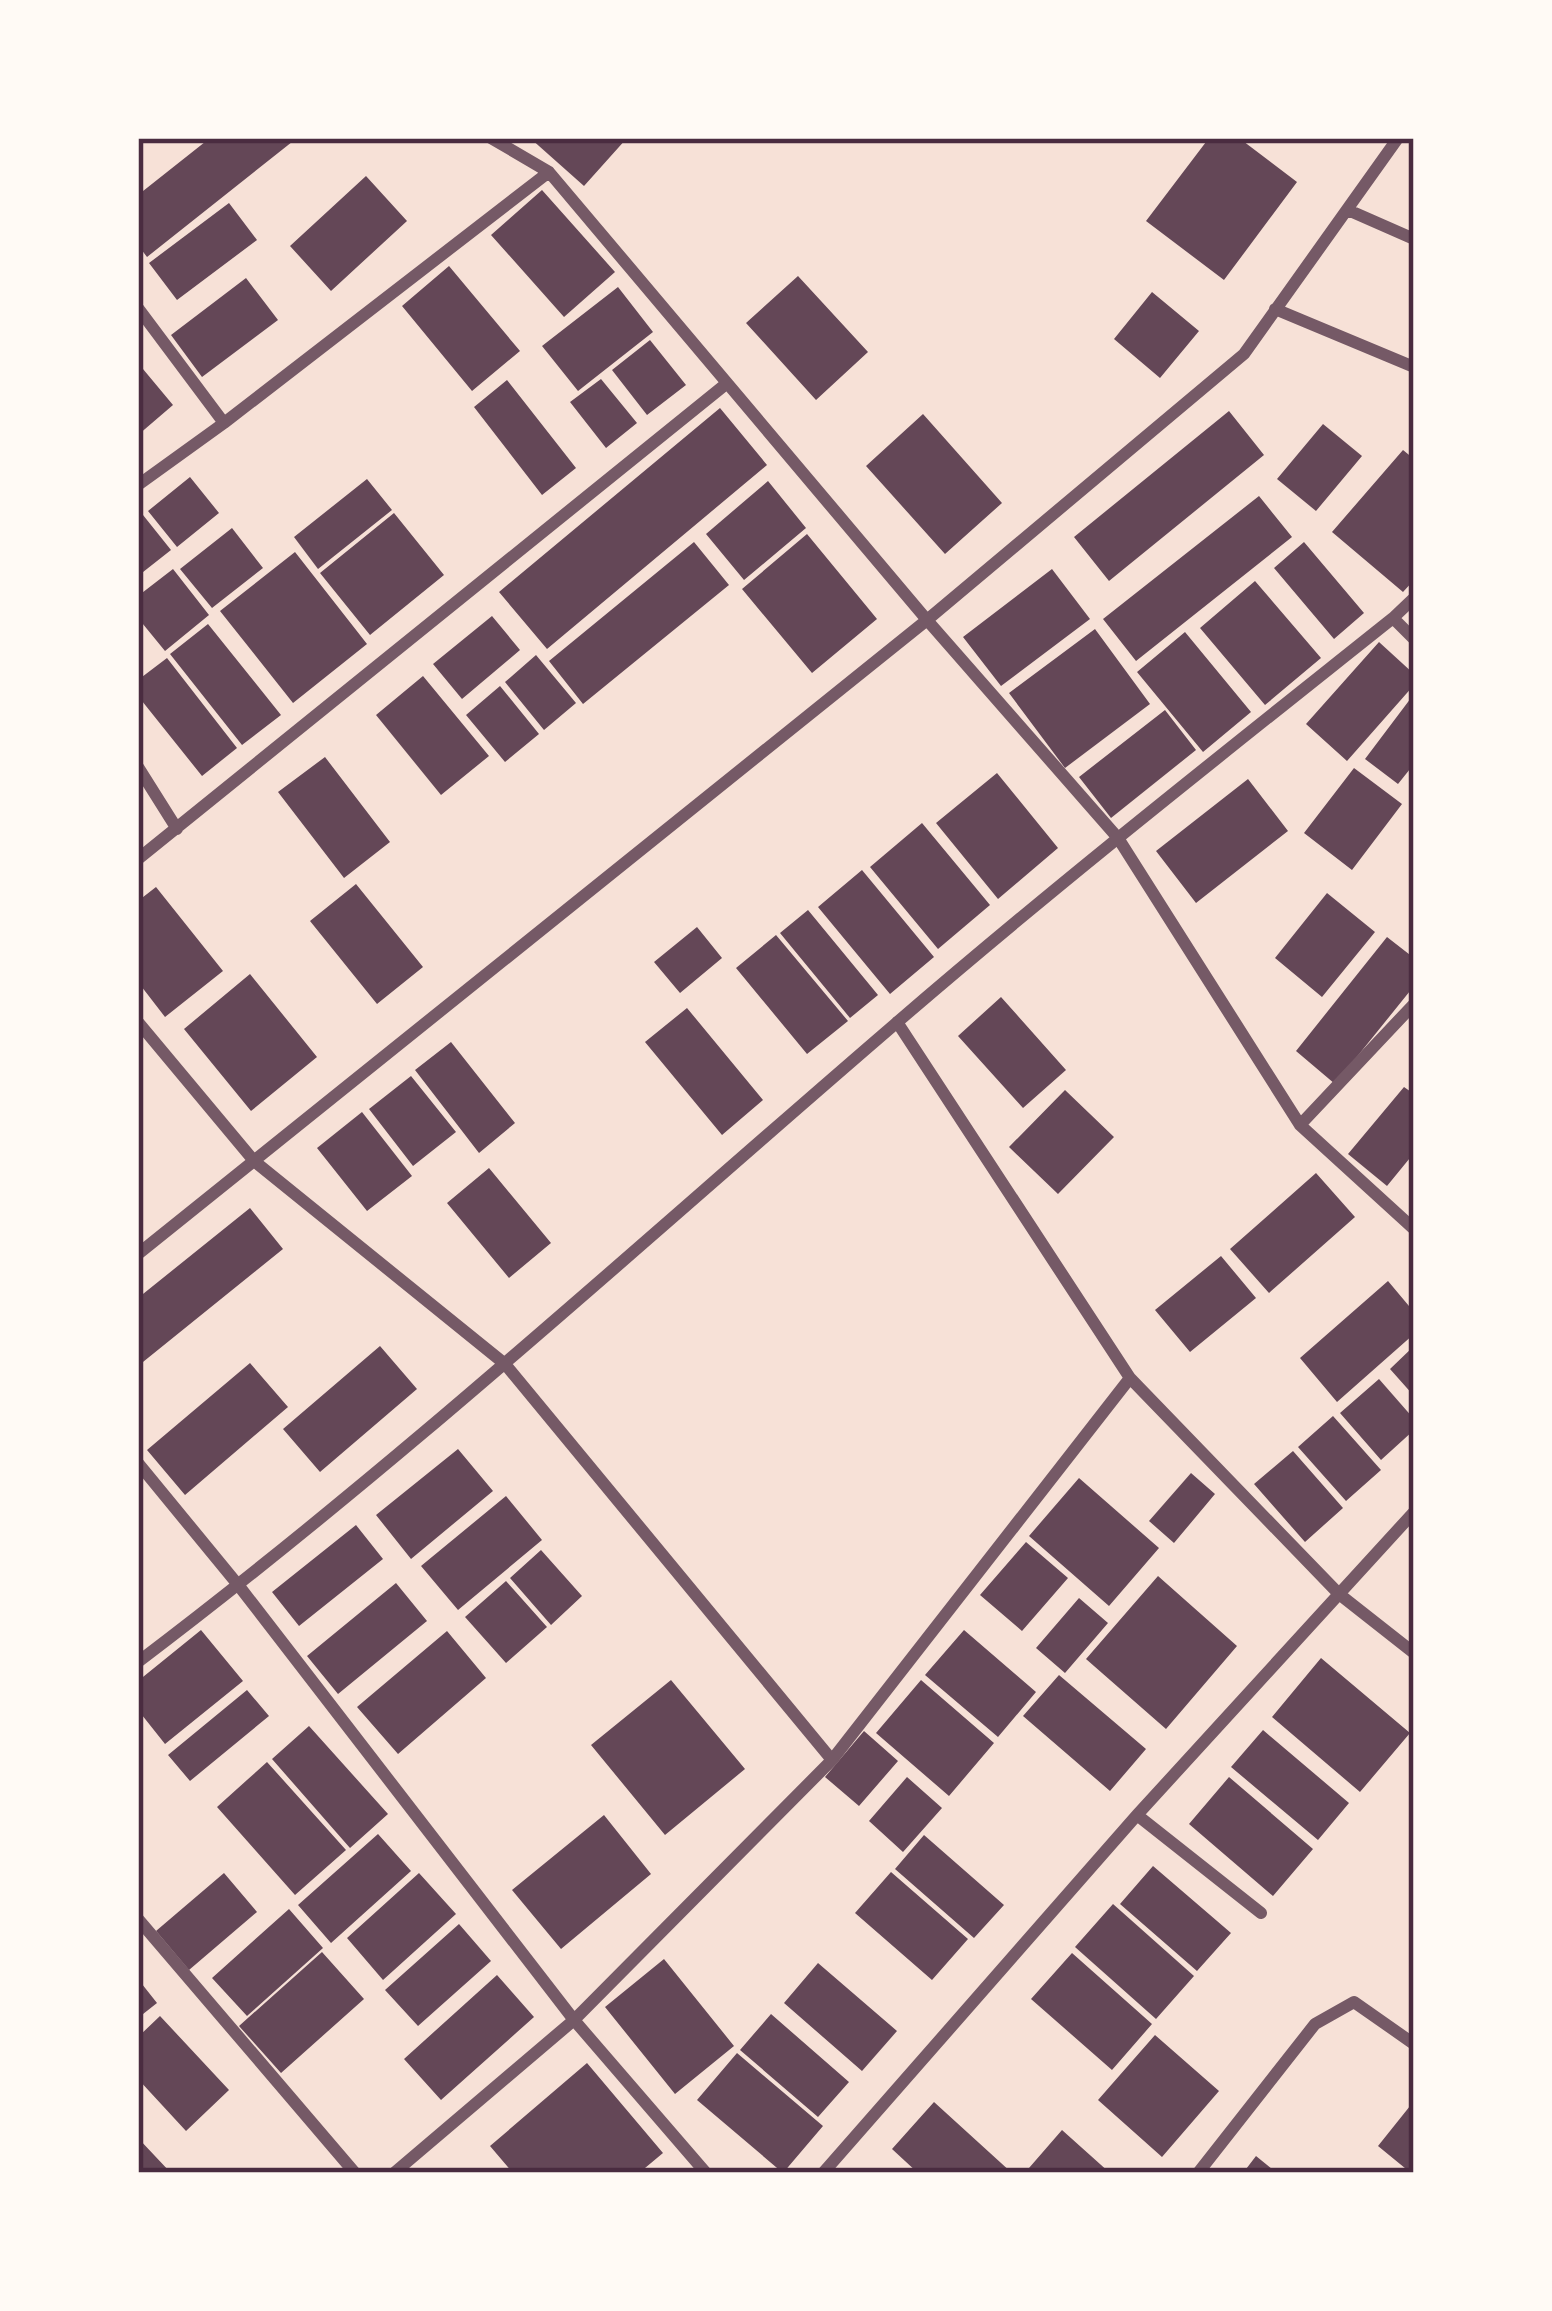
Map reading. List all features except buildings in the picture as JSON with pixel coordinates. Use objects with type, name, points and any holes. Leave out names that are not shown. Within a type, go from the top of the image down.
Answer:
[{"type":"street","points":[[490,138],[549,172],[927,620],[1118,838],[1300,1125],[1414,1229]]},
{"type":"street","points":[[138,1254],[927,620],[1244,355],[1398,138]]},
{"type":"street","points":[[138,485],[549,172]]},
{"type":"street","points":[[1348,210],[1414,238]]},
{"type":"street","points":[[138,308],[224,423]]},
{"type":"street","points":[[1275,309],[1414,367]]},
{"type":"street","points":[[138,859],[726,384]]},
{"type":"street","points":[[138,1662],[239,1586],[505,1364],[898,1022],[1414,598]]},
{"type":"street","points":[[1393,618],[1414,639]]},
{"type":"street","points":[[138,767],[177,829]]},
{"type":"street","points":[[1300,1125],[1414,1004]]},
{"type":"street","points":[[138,1022],[254,1161],[505,1364],[832,1760]]},
{"type":"street","points":[[898,1022],[1130,1378],[1339,1594],[1414,1653]]},
{"type":"street","points":[[394,2173],[574,2020],[832,1760],[1130,1378]]},
{"type":"street","points":[[138,1463],[239,1586],[574,2020],[706,2173]]},
{"type":"street","points":[[823,2173],[1137,1815],[1414,1512]]},
{"type":"street","points":[[1137,1815],[1261,1913]]},
{"type":"street","points":[[138,1919],[355,2173]]},
{"type":"street","points":[[1198,2173],[1315,2024],[1354,2002],[1414,2044]]}]
